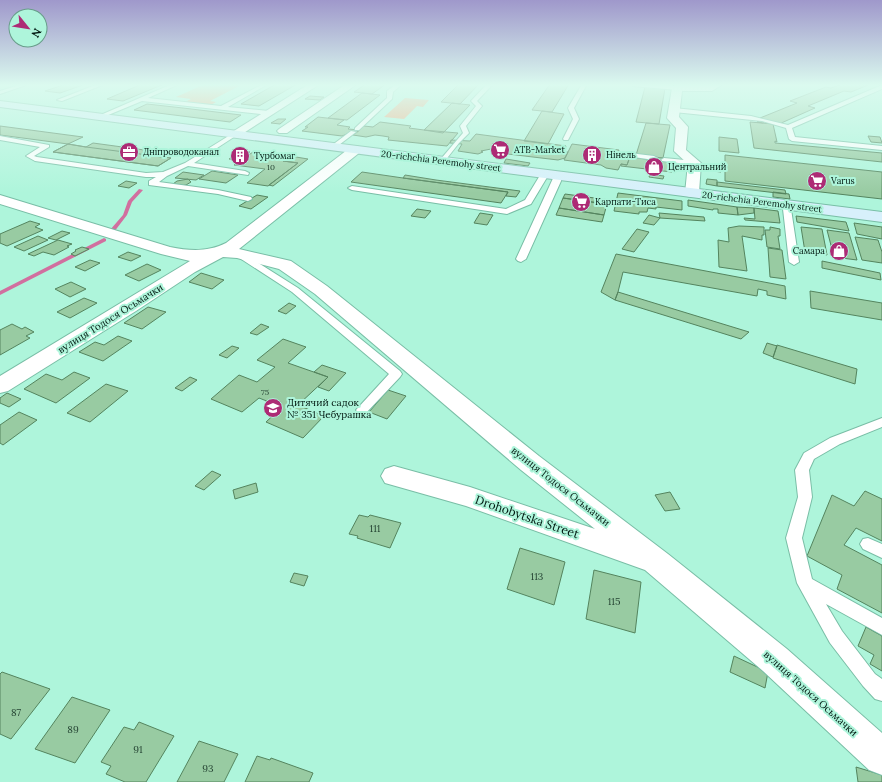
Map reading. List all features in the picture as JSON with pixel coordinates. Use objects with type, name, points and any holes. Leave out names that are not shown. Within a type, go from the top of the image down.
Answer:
[{"type":"street","name":"20-richchia Peremohy street","points":[[127,120],[882,217]]},
{"type":"street","points":[[235,134],[257,120]]},
{"type":"street","points":[[283,131],[298,120]]},
{"type":"street","points":[[675,120],[682,127],[680,151],[695,163],[692,193]]},
{"type":"street","points":[[229,252],[232,246],[355,150]]},
{"type":"street","name":"вулиця Тодося Осьмачки","points":[[0,199],[167,251],[191,256],[229,252],[285,265],[321,290],[530,462],[658,563],[775,660],[882,757]]},
{"type":"street","name":"вулиця Тодося Осьмачки","points":[[0,386],[189,268],[229,252]]},
{"type":"street","name":"Drohobytska Street","points":[[394,476],[508,509],[658,563]]},
{"type":"lane","points":[[333,147],[355,131],[366,120]]},
{"type":"lane","points":[[442,161],[466,133],[463,126],[467,120]]},
{"type":"lane","points":[[566,139],[575,120]]},
{"type":"lane","points":[[760,120],[789,128],[806,120]]},
{"type":"lane","points":[[789,128],[792,139],[882,148]]},
{"type":"lane","points":[[235,134],[187,164],[164,174],[152,183],[218,192],[248,199]]},
{"type":"lane","points":[[0,138],[47,146],[29,156],[35,159],[146,175],[164,174]]},
{"type":"lane","points":[[629,155],[654,158]]},
{"type":"lane","points":[[664,160],[695,163]]},
{"type":"lane","points":[[187,164],[245,173]]},
{"type":"lane","points":[[352,188],[507,212],[528,202],[551,175],[557,181],[521,258]]},
{"type":"lane","points":[[785,205],[794,262]]},
{"type":"lane","points":[[229,252],[295,290],[396,374],[362,410]]},
{"type":"lane","points":[[882,422],[835,441],[809,456],[802,470],[805,497],[794,538],[805,583],[836,636],[869,680],[882,692]]},
{"type":"lane","points":[[805,583],[882,627]]},
{"type":"building","points":[[218,120],[232,120],[230,122]]},
{"type":"building","points":[[275,120],[284,120],[280,124],[271,123]]},
{"type":"building","points":[[313,120],[343,120],[337,125],[350,127],[348,129],[360,130],[356,133],[352,132],[342,136],[302,131],[308,127],[305,127]]},
{"type":"building","points":[[434,120],[455,120],[443,133],[424,130]]},
{"type":"building","points":[[536,120],[561,120],[548,144],[524,141]]},
{"type":"building","points":[[636,120],[660,120],[659,124],[636,122]]},
{"type":"building","points":[[760,120],[766,120],[763,123],[757,122]]},
{"type":"building","points":[[768,120],[787,120],[779,124]]},
{"type":"building","points":[[380,122],[411,126],[409,128],[458,133],[447,146],[388,140],[389,137],[375,135],[366,137],[353,135],[364,126],[373,127]]},
{"type":"building","points":[[750,122],[773,124],[777,142],[775,141],[775,143],[882,153],[882,162],[754,148]]},
{"type":"building","points":[[646,123],[670,125],[663,158],[636,155]]},
{"type":"building","points":[[0,126],[83,137],[68,144],[0,135]]},
{"type":"building","points":[[476,134],[566,146],[563,152],[568,152],[565,158],[558,160],[491,152],[493,149],[481,151],[483,152],[478,154],[458,151],[462,144],[450,143],[451,140],[470,141]]},
{"type":"building","points":[[868,136],[880,137],[882,143],[871,142]]},
{"type":"building","points":[[719,137],[737,139],[739,153],[719,151]]},
{"type":"building","points":[[93,143],[159,152],[153,156],[171,158],[158,166],[53,152],[68,144],[86,147]]},
{"type":"building","points":[[68,144],[171,158],[158,166],[53,152]]},
{"type":"building","name":"Нінель","points":[[572,144],[619,150],[616,158],[629,159],[627,165],[621,164],[618,170],[606,168],[601,165],[564,160]]},
{"type":"building","name":"Турбомаг","points":[[242,151],[250,152],[238,160],[229,159]]},
{"type":"building","points":[[253,152],[289,157],[283,161],[298,163],[268,186],[247,183],[265,169],[234,165]]},
{"type":"building","points":[[725,155],[882,172],[882,199],[725,181]]},
{"type":"building","points":[[290,156],[308,159],[273,186],[269,185],[298,163],[283,161]]},
{"type":"building","points":[[630,157],[654,160],[654,157],[663,158],[664,161],[674,162],[672,172],[621,166],[621,164],[627,165]]},
{"type":"building","points":[[506,159],[530,163],[528,166],[504,163]]},
{"type":"building","points":[[713,166],[721,167],[721,172],[713,171]]},
{"type":"building","points":[[212,171],[238,175],[226,183],[199,179]]},
{"type":"building","points":[[183,172],[204,175],[196,180],[175,178]]},
{"type":"building","points":[[362,172],[508,192],[501,203],[351,182]]},
{"type":"building","points":[[650,174],[664,176],[663,179],[649,177]]},
{"type":"building","points":[[405,175],[520,191],[516,197],[506,196],[508,192],[403,178]]},
{"type":"building","points":[[188,179],[191,182],[186,185],[180,186],[173,184],[177,181]]},
{"type":"building","points":[[707,179],[717,180],[717,186],[706,184]]},
{"type":"building","points":[[126,181],[137,183],[129,188],[118,186]]},
{"type":"building","points":[[717,182],[785,190],[786,194],[717,186]]},
{"type":"building","points":[[773,192],[789,194],[790,199],[773,197]]},
{"type":"building","points":[[618,193],[682,201],[682,210],[656,207],[656,209],[648,208],[647,212],[639,212],[639,214],[614,211]]},
{"type":"building","points":[[565,194],[614,200],[612,205],[563,198]]},
{"type":"building","points":[[257,195],[268,197],[251,209],[239,206]]},
{"type":"building","points":[[563,198],[607,204],[604,215],[559,208]]},
{"type":"building","points":[[688,200],[737,207],[738,215],[718,213],[718,209],[713,210],[688,206]]},
{"type":"building","points":[[737,207],[754,208],[754,213],[738,215]]},
{"type":"building","points":[[559,208],[604,215],[602,222],[556,215]]},
{"type":"building","points":[[754,208],[778,211],[780,223],[745,220],[744,218],[755,219]]},
{"type":"building","points":[[417,209],[431,211],[425,218],[411,216]]},
{"type":"building","points":[[480,213],[493,215],[487,225],[474,223]]},
{"type":"building","points":[[659,213],[704,217],[705,221],[660,218]]},
{"type":"building","points":[[649,215],[660,218],[654,225],[643,223]]},
{"type":"building","points":[[796,216],[846,222],[849,231],[797,222]]},
{"type":"building","points":[[30,221],[40,224],[35,227],[43,230],[7,246],[0,243],[0,234]]},
{"type":"building","points":[[854,223],[882,227],[882,239],[857,234]]},
{"type":"building","points":[[739,226],[764,227],[764,235],[762,235],[762,240],[742,236],[747,271],[719,267],[718,240],[729,242],[728,228]]},
{"type":"building","points":[[770,227],[780,229],[780,236],[778,236],[780,249],[767,247],[765,230],[770,230]]},
{"type":"building","points":[[801,227],[822,229],[827,255],[805,252]]},
{"type":"building","points":[[637,229],[649,232],[634,252],[622,249]]},
{"type":"building","points":[[827,230],[849,233],[857,260],[834,257]]},
{"type":"building","points":[[62,231],[70,233],[56,240],[48,238]]},
{"type":"building","points":[[38,236],[48,240],[24,251],[14,247]]},
{"type":"building","points":[[855,237],[878,240],[882,252],[882,263],[862,260]]},
{"type":"building","points":[[58,240],[72,244],[54,255],[43,252],[34,256],[28,254]]},
{"type":"building","points":[[82,247],[89,249],[75,256],[71,254],[76,251],[75,250]]},
{"type":"building","points":[[768,248],[782,250],[786,279],[770,277]]},
{"type":"building","points":[[128,252],[141,256],[131,261],[118,257]]},
{"type":"building","points":[[616,254],[785,286],[786,299],[767,295],[767,291],[758,289],[757,296],[623,272],[615,300],[601,292]]},
{"type":"building","points":[[90,260],[100,263],[85,271],[75,267]]},
{"type":"building","points":[[822,261],[880,273],[881,280],[822,268]]},
{"type":"building","points":[[147,264],[161,270],[139,281],[125,275]]},
{"type":"building","points":[[201,273],[224,280],[212,289],[189,282]]},
{"type":"building","points":[[71,282],[86,289],[70,297],[55,289]]},
{"type":"building","points":[[810,291],[882,303],[882,320],[811,308]]},
{"type":"building","points":[[618,292],[749,332],[741,339],[615,300]]},
{"type":"building","points":[[84,298],[97,303],[70,318],[57,312]]},
{"type":"building","points":[[289,303],[296,306],[286,314],[278,311]]},
{"type":"building","points":[[148,307],[166,312],[142,329],[124,323]]},
{"type":"building","points":[[12,324],[22,329],[25,327],[34,332],[26,336],[30,338],[0,355],[0,330]]},
{"type":"building","points":[[261,324],[269,327],[257,335],[250,333]]},
{"type":"building","points":[[118,336],[132,341],[103,361],[79,352],[95,342],[104,345]]},
{"type":"building","points":[[283,339],[306,347],[288,363],[328,377],[298,405],[324,416],[303,438],[266,422],[282,407],[259,398],[242,412],[211,399],[239,375],[257,382],[275,367],[257,360]]},
{"type":"building","points":[[767,343],[777,346],[773,357],[763,353]]},
{"type":"building","points":[[777,345],[857,369],[855,384],[773,358]]},
{"type":"building","points":[[232,346],[239,348],[227,358],[219,355]]},
{"type":"building","points":[[322,365],[346,373],[329,391],[318,387],[328,377],[314,372]]},
{"type":"building","points":[[74,372],[90,378],[56,403],[24,389],[46,374],[62,380]]},
{"type":"building","points":[[190,377],[197,380],[182,391],[175,388]]},
{"type":"building","points":[[106,384],[128,391],[90,422],[67,413]]},
{"type":"building","points":[[388,390],[406,396],[387,419],[369,412]]},
{"type":"building","points":[[7,393],[21,399],[9,407],[0,403],[0,398]]},
{"type":"building","points":[[19,412],[37,420],[3,445],[0,443],[0,425]]},
{"type":"building","points":[[212,471],[221,475],[204,490],[195,486]]},
{"type":"building","points":[[256,483],[258,492],[235,499],[233,490]]},
{"type":"building","points":[[865,491],[882,499],[882,541],[856,528],[844,545],[882,565],[882,613],[837,589],[842,575],[807,556],[832,495],[854,506]]},
{"type":"building","points":[[670,492],[680,509],[665,511],[655,495]]},
{"type":"building","points":[[359,515],[368,517],[370,515],[401,523],[390,548],[357,538],[358,536],[349,534]]},
{"type":"building","points":[[520,548],[565,562],[554,605],[507,589]]},
{"type":"building","points":[[594,570],[641,582],[635,633],[586,619]]},
{"type":"building","points":[[294,573],[308,576],[304,586],[290,582]]},
{"type":"building","points":[[866,627],[882,636],[882,671],[870,664],[874,655],[858,646]]},
{"type":"building","points":[[734,656],[768,672],[765,688],[730,672]]},
{"type":"building","points":[[2,672],[50,689],[11,739],[0,734],[0,674]]},
{"type":"building","points":[[72,697],[110,710],[75,763],[35,749]]},
{"type":"building","points":[[139,722],[174,736],[146,782],[125,782],[106,774],[111,766],[101,762],[124,727],[134,730]]},
{"type":"building","points":[[199,741],[238,754],[224,782],[177,782]]},
{"type":"building","points":[[257,756],[270,760],[271,758],[313,773],[309,782],[245,782]]},
{"type":"building","points":[[856,767],[882,775],[882,782],[858,782]]},
{"type":"waterway","points":[[112,231],[125,215],[130,202],[141,190]]},
{"type":"waterway","points":[[0,293],[104,240]]},
{"type":"place","name":"ATB-Market","points":[[500,150]]},
{"type":"place","name":"Дніпроводоканал","points":[[129,152]]},
{"type":"place","name":"Нінель","points":[[592,155]]},
{"type":"place","name":"Турбомаг","points":[[240,156]]},
{"type":"place","name":"Центральний","points":[[654,167]]},
{"type":"place","name":"Varus","points":[[817,181]]},
{"type":"place","name":"Карпати-Тиса","points":[[581,202]]},
{"type":"place","name":"Самара","points":[[839,251]]},
{"type":"place","name":"Дитячий садок № 351 Чебурашка","points":[[273,408]]}]
